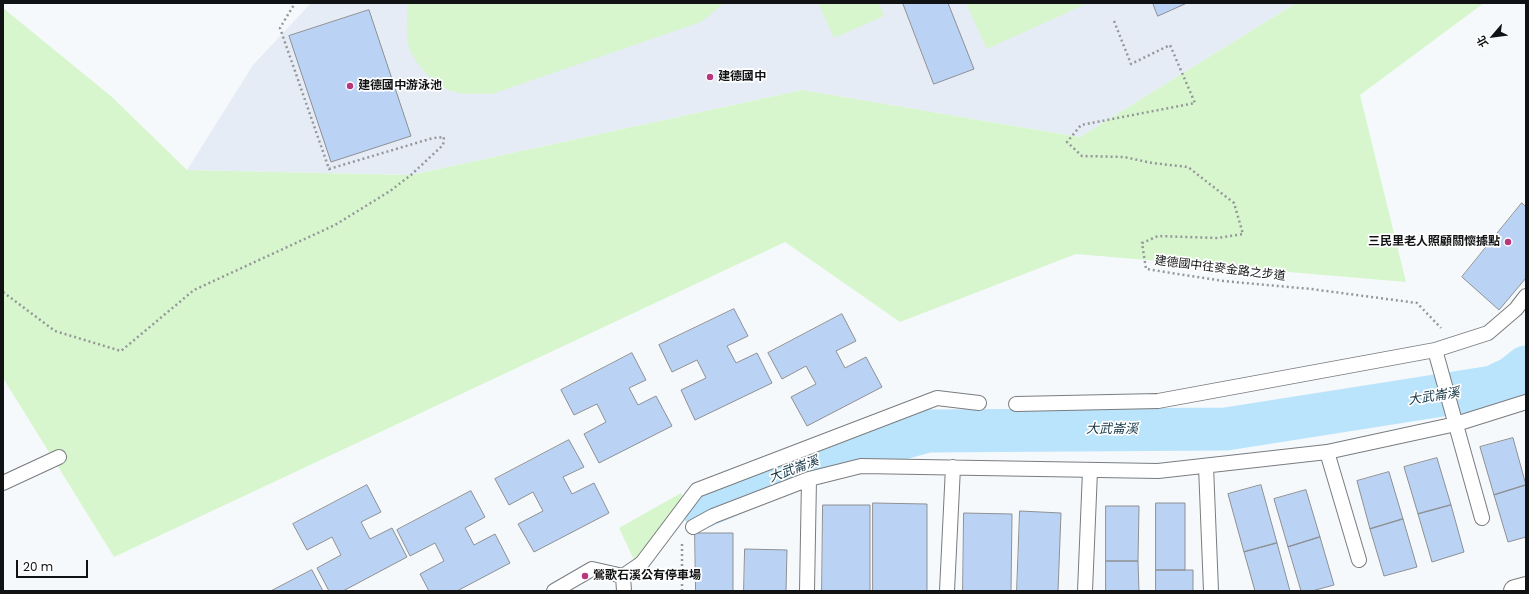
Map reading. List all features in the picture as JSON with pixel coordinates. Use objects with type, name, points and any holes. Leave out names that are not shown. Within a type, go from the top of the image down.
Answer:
[{"type":"street","points":[[1514,591],[1526,588]]},
{"type":"lane","points":[[1016,404],[1158,401],[1435,350],[1488,333],[1516,310],[1526,296]]},
{"type":"lane","points":[[1435,350],[1482,518]]},
{"type":"lane","points":[[554,591],[592,569],[623,576],[642,563],[697,490],[937,398],[979,403]]},
{"type":"lane","points":[[693,526],[713,516],[809,479],[861,466],[1158,471],[1327,452],[1456,424],[1526,402]]},
{"type":"lane","points":[[1327,452],[1359,560]]},
{"type":"lane","points":[[3,482],[59,457]]},
{"type":"lane","points":[[1206,466],[1211,591]]},
{"type":"lane","points":[[947,591],[954,467]]},
{"type":"lane","points":[[1085,591],[1090,471]]},
{"type":"lane","points":[[807,591],[809,479]]},
{"type":"lane","points":[[623,576],[624,591]]},
{"type":"path","points":[[3,292],[55,330],[121,351],[194,290],[335,225],[390,191],[411,176],[443,145],[444,137],[426,139],[329,169],[280,28],[295,3]]},
{"type":"path","name":"建德國中往麥金路之步道","points":[[1114,21],[1131,64],[1170,45],[1195,103],[1081,125],[1068,142],[1082,156],[1124,157],[1188,167],[1234,203],[1243,234],[1218,238],[1158,236],[1142,243],[1146,269],[1223,281],[1354,294],[1416,303],[1443,330],[1454,345]]},
{"type":"path","points":[[682,591],[682,536],[693,526]]},
{"type":"shaded area","name":"建德國中","points":[[311,3],[1296,3],[1080,137],[802,90],[411,175],[187,170],[253,65]]},
{"type":"green space","points":[[408,3],[724,3],[701,22],[492,94],[464,93],[448,90],[433,80],[426,73],[414,58],[408,43]]},
{"type":"green space","points":[[818,3],[879,3],[884,16],[834,38]]},
{"type":"green space","points":[[966,3],[1088,3],[987,49]]},
{"type":"green space","points":[[1296,3],[1484,3],[1360,95],[1406,282],[1076,254],[900,322],[785,242],[114,557],[3,378],[3,8],[112,97],[187,170],[411,175],[802,90],[1080,137]]},
{"type":"green space","points":[[681,493],[686,503],[635,562],[619,528]]},
{"type":"building","points":[[903,3],[948,3],[974,69],[934,84]]},
{"type":"building","points":[[1153,3],[1187,3],[1158,16]]},
{"type":"building","name":"建德國中游泳池","points":[[369,10],[411,136],[331,162],[289,36]]},
{"type":"building","name":"三民里老人照顧關懷據點","points":[[1522,203],[1526,207],[1526,278],[1499,310],[1462,277]]},
{"type":"building","points":[[734,309],[748,336],[727,346],[736,363],[757,353],[772,383],[695,420],[681,390],[706,378],[697,360],[672,372],[659,345]]},
{"type":"building","points":[[842,314],[856,341],[836,351],[845,368],[866,357],[882,387],[807,426],[791,397],[816,384],[806,366],[782,379],[768,353]]},
{"type":"building","points":[[632,353],[646,380],[629,388],[638,405],[656,396],[672,426],[599,463],[584,434],[606,422],[597,404],[574,415],[561,390]]},
{"type":"building","points":[[1513,438],[1526,485],[1494,495],[1480,447]]},
{"type":"building","points":[[569,440],[584,467],[563,477],[572,494],[594,483],[609,513],[534,552],[518,524],[543,511],[533,492],[509,505],[495,479]]},
{"type":"building","points":[[1437,458],[1451,505],[1418,514],[1404,467]]},
{"type":"building","points":[[1389,472],[1403,519],[1370,529],[1357,481]]},
{"type":"building","points":[[367,485],[381,512],[361,522],[370,539],[392,528],[407,557],[343,591],[329,591],[317,568],[341,555],[332,537],[307,550],[293,524]]},
{"type":"building","points":[[1261,485],[1277,543],[1244,552],[1228,494]]},
{"type":"building","points":[[1526,485],[1526,537],[1508,542],[1494,495]]},
{"type":"building","points":[[1306,490],[1320,537],[1288,547],[1274,499]]},
{"type":"building","points":[[471,491],[485,517],[465,528],[474,545],[495,534],[510,563],[457,591],[429,591],[420,574],[444,561],[435,543],[410,556],[397,530]]},
{"type":"building","points":[[873,503],[927,504],[927,591],[873,591]]},
{"type":"building","points":[[1156,503],[1185,503],[1185,570],[1156,570]]},
{"type":"building","points":[[823,505],[870,505],[870,591],[822,591]]},
{"type":"building","points":[[1451,505],[1464,552],[1432,562],[1418,514]]},
{"type":"building","points":[[1106,506],[1139,506],[1138,561],[1106,561]]},
{"type":"building","points":[[1020,511],[1061,513],[1058,591],[1017,591]]},
{"type":"building","points":[[964,513],[1012,514],[1011,591],[963,591]]},
{"type":"building","points":[[1403,519],[1417,567],[1384,576],[1370,529]]},
{"type":"building","points":[[695,533],[733,533],[733,591],[696,591]]},
{"type":"building","points":[[1320,537],[1334,585],[1312,591],[1301,591],[1288,547]]},
{"type":"building","points":[[1277,543],[1290,591],[1255,591],[1244,552]]},
{"type":"building","points":[[745,549],[787,550],[786,591],[744,591]]},
{"type":"building","points":[[1106,561],[1138,561],[1139,591],[1106,591]]},
{"type":"building","points":[[312,570],[323,591],[271,591]]},
{"type":"building","points":[[1156,570],[1193,570],[1193,591],[1156,591]]},
{"type":"waterway","name":"大武崙溪","points":[[702,507],[802,465],[928,431],[1226,429],[1493,387],[1512,378],[1526,367]]},
{"type":"place","name":"建德國中","points":[[710,77]]},
{"type":"place","name":"建德國中游泳池","points":[[350,86]]},
{"type":"place","name":"三民里老人照顧關懷據點","points":[[1508,242]]},
{"type":"place","name":"鶯歌石溪公有停車場","points":[[585,576]]}]
